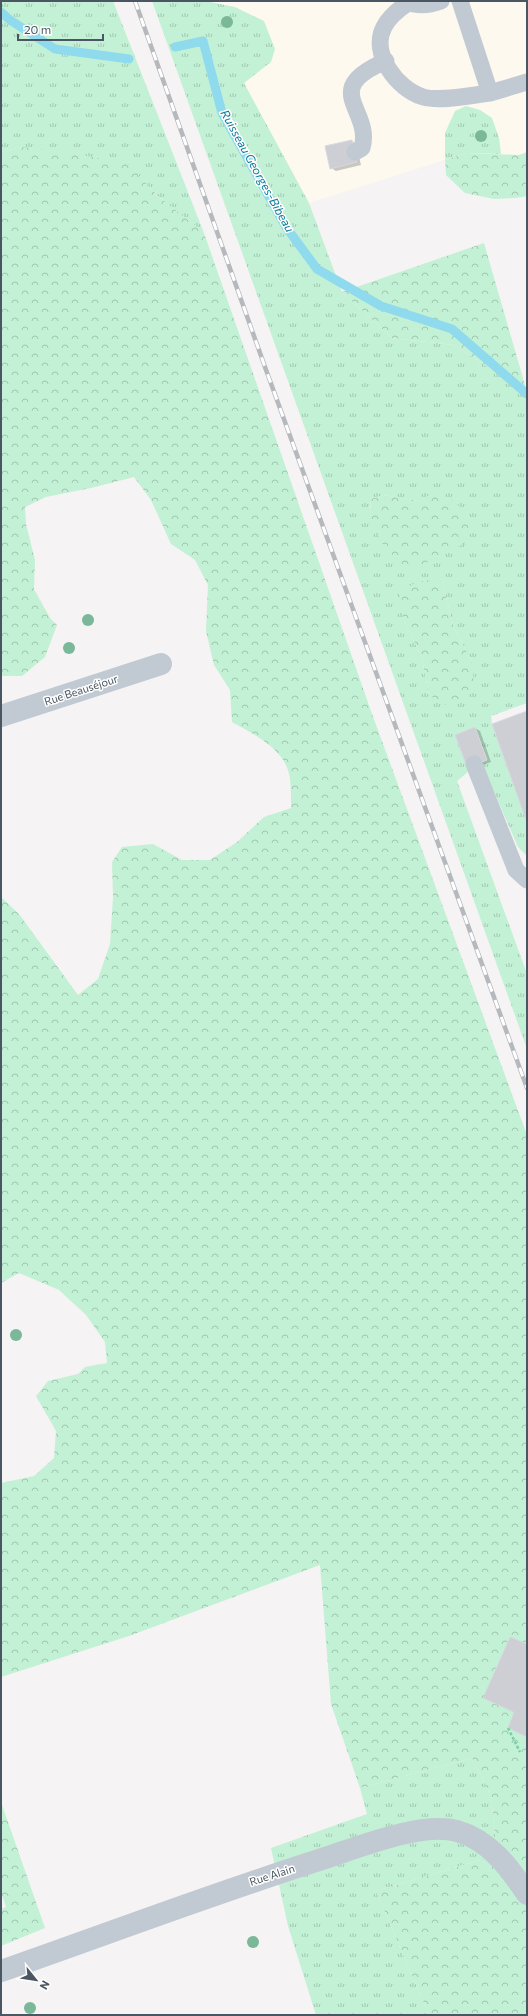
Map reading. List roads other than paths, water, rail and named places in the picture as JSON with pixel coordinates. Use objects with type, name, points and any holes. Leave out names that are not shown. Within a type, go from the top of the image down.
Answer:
[{"type":"street","name":"Rue Beauséjour","points":[[1,716],[161,664]]},
{"type":"street","name":"Rue Alain","points":[[1,1971],[261,1879],[397,1835],[426,1830],[455,1831],[479,1840],[509,1866],[527,1894]]},
{"type":"lane","points":[[441,1],[426,6],[405,2],[391,16],[384,27],[380,45],[394,77],[407,89],[424,97],[456,98],[490,93],[527,82]]},
{"type":"lane","points":[[460,1],[490,93]]},
{"type":"lane","points":[[355,152],[362,148],[364,140],[362,128],[354,107],[351,93],[353,85],[367,69],[386,61]]},
{"type":"lane","points":[[474,764],[516,870],[527,880]]},
{"type":"waterway","name":"Ruisseau Georges-Bibeau","points":[[1,12],[10,20],[55,49],[129,59]]},
{"type":"waterway","name":"Ruisseau Georges-Bibeau","points":[[175,47],[203,41],[222,113],[286,227],[317,269],[381,306],[452,329],[527,394]]},
{"type":"railway","points":[[135,1],[265,367],[527,1088]]}]
